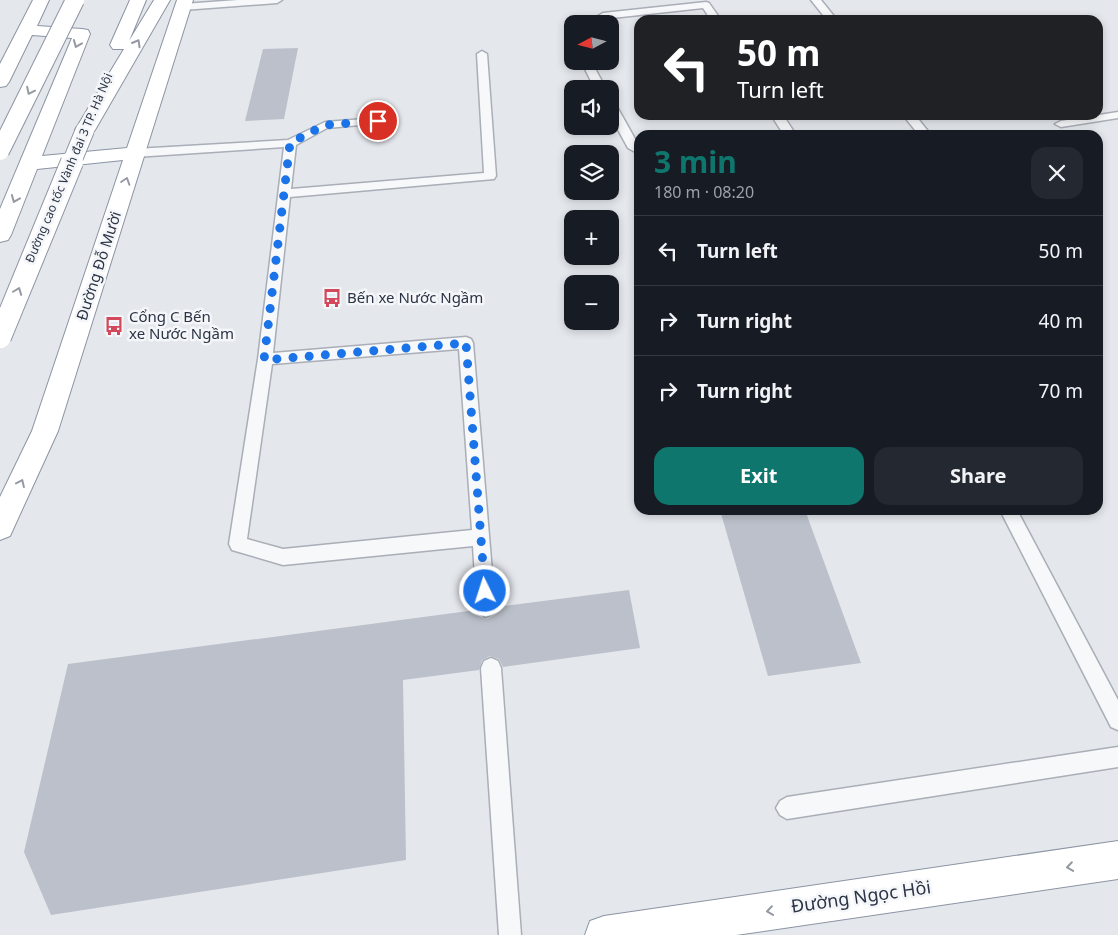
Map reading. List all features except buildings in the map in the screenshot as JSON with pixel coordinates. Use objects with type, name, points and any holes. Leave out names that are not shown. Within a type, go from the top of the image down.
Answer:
[{"type":"highway","points":[[0,82],[41,0]]},
{"type":"highway","points":[[0,151],[75,0]]},
{"type":"highway","name":"Đường cao tốc Vành đai 3 TP. Hà Nội","points":[[0,336],[138,0]]},
{"type":"highway","points":[[85,130],[177,2]]},
{"type":"highway","name":"Đường Đỗ Mười","points":[[0,527],[45,431],[135,153],[177,2]]},
{"type":"highway","points":[[0,235],[82,34],[27,30]]},
{"type":"highway","points":[[29,163],[135,153]]},
{"type":"highway","name":"Đường Ngọc Hồi","points":[[604,935],[1118,860]]},
{"type":"lane","points":[[177,2],[277,0]]},
{"type":"lane","points":[[816,0],[828,15]]},
{"type":"lane","points":[[611,15],[706,5],[713,15]]},
{"type":"lane","points":[[285,193],[490,176],[482,54]]},
{"type":"lane","points":[[1103,117],[1118,115]]},
{"type":"lane","points":[[913,120],[921,130]]},
{"type":"lane","points":[[1061,124],[1086,120]]},
{"type":"lane","points":[[135,153],[290,143],[325,125],[378,121]]},
{"type":"lane","points":[[619,121],[634,148]]},
{"type":"lane","points":[[290,143],[264,360],[238,544],[284,557],[482,537]]},
{"type":"lane","points":[[264,360],[466,343],[486,608]]},
{"type":"lane","points":[[1011,515],[1118,720]]},
{"type":"lane","points":[[491,668],[510,935]]},
{"type":"lane","points":[[787,808],[1118,757]]},
{"type":"place","name":"Bến xe Nước Ngầm","points":[[332,298]]},
{"type":"place","name":"Cổng C Bến xe Nước Ngầm","points":[[114,326]]},
{"type":"route","points":[[378,121],[325,125],[290,143],[264,360],[466,343],[485,591]]}]
